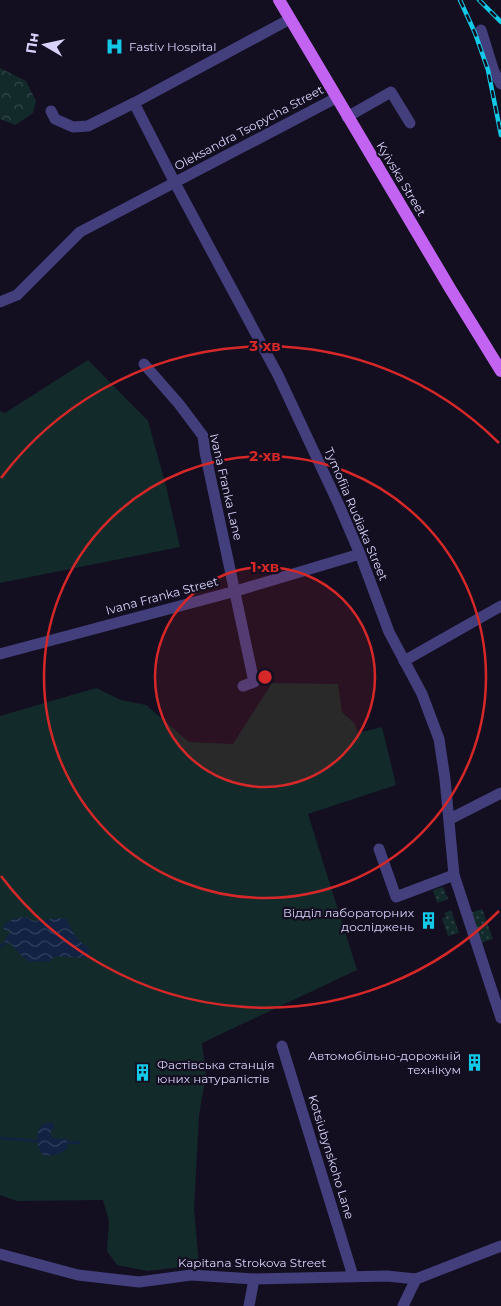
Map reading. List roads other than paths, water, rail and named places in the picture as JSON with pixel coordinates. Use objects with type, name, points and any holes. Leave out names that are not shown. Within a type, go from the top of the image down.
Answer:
[{"type":"main road","name":"Kyivska Street","points":[[279,0],[501,371]]},
{"type":"street","points":[[51,111],[55,119],[73,127],[88,126],[290,19]]},
{"type":"street","points":[[481,30],[494,72],[501,84]]},
{"type":"street","points":[[348,117],[391,92],[410,122]]},
{"type":"street","name":"Oleksandra Tsopycha Street","points":[[0,302],[17,295],[80,232],[336,98]]},
{"type":"street","name":"Tymofiia Rudiaka Street","points":[[134,103],[174,183],[278,375],[338,503],[360,554],[389,632],[422,694],[439,739],[446,779],[454,876],[501,1018]]},
{"type":"street","name":"Ivana Franka Lane","points":[[144,364],[179,404],[203,436],[254,682],[243,686]]},
{"type":"street","name":"Ivana Franka Street","points":[[0,654],[236,591],[360,554]]},
{"type":"street","points":[[404,660],[501,606]]},
{"type":"street","points":[[450,819],[501,794]]},
{"type":"street","points":[[379,849],[396,897],[454,876]]},
{"type":"street","name":"Kotsiubynskoho Lane","points":[[282,1046],[353,1276]]},
{"type":"street","name":"Kapitana Strokova Street","points":[[0,1254],[78,1275],[139,1282],[191,1275],[254,1279],[387,1276],[416,1279],[501,1246]]},
{"type":"street","points":[[249,1306],[254,1279]]},
{"type":"street","points":[[404,1306],[416,1279]]},
{"type":"water","points":[[26,917],[34,921],[66,919],[78,939],[89,948],[89,954],[85,958],[55,956],[49,962],[29,961],[10,943],[4,944],[5,939],[10,933],[4,930],[3,926],[14,919]]},
{"type":"water","points":[[53,1122],[54,1127],[50,1134],[58,1139],[64,1138],[68,1140],[67,1149],[55,1155],[43,1155],[38,1143],[39,1130],[44,1124]]},
{"type":"waterway","points":[[0,947],[4,944]]},
{"type":"waterway","points":[[0,1138],[37,1141]]},
{"type":"waterway","points":[[68,1142],[79,1143]]},
{"type":"railway","points":[[460,0],[475,33],[488,70],[501,135]]},
{"type":"railway","points":[[479,0],[501,22]]},
{"type":"place","name":"Fastiv Hospital","points":[[115,47]]},
{"type":"place","name":"Відділ лабораторних досліджень","points":[[428,920]]},
{"type":"place","name":"Автомобільно-дорожній технікум","points":[[475,1063]]},
{"type":"place","name":"Фастівська станція юних натуралістів","points":[[143,1072]]}]
